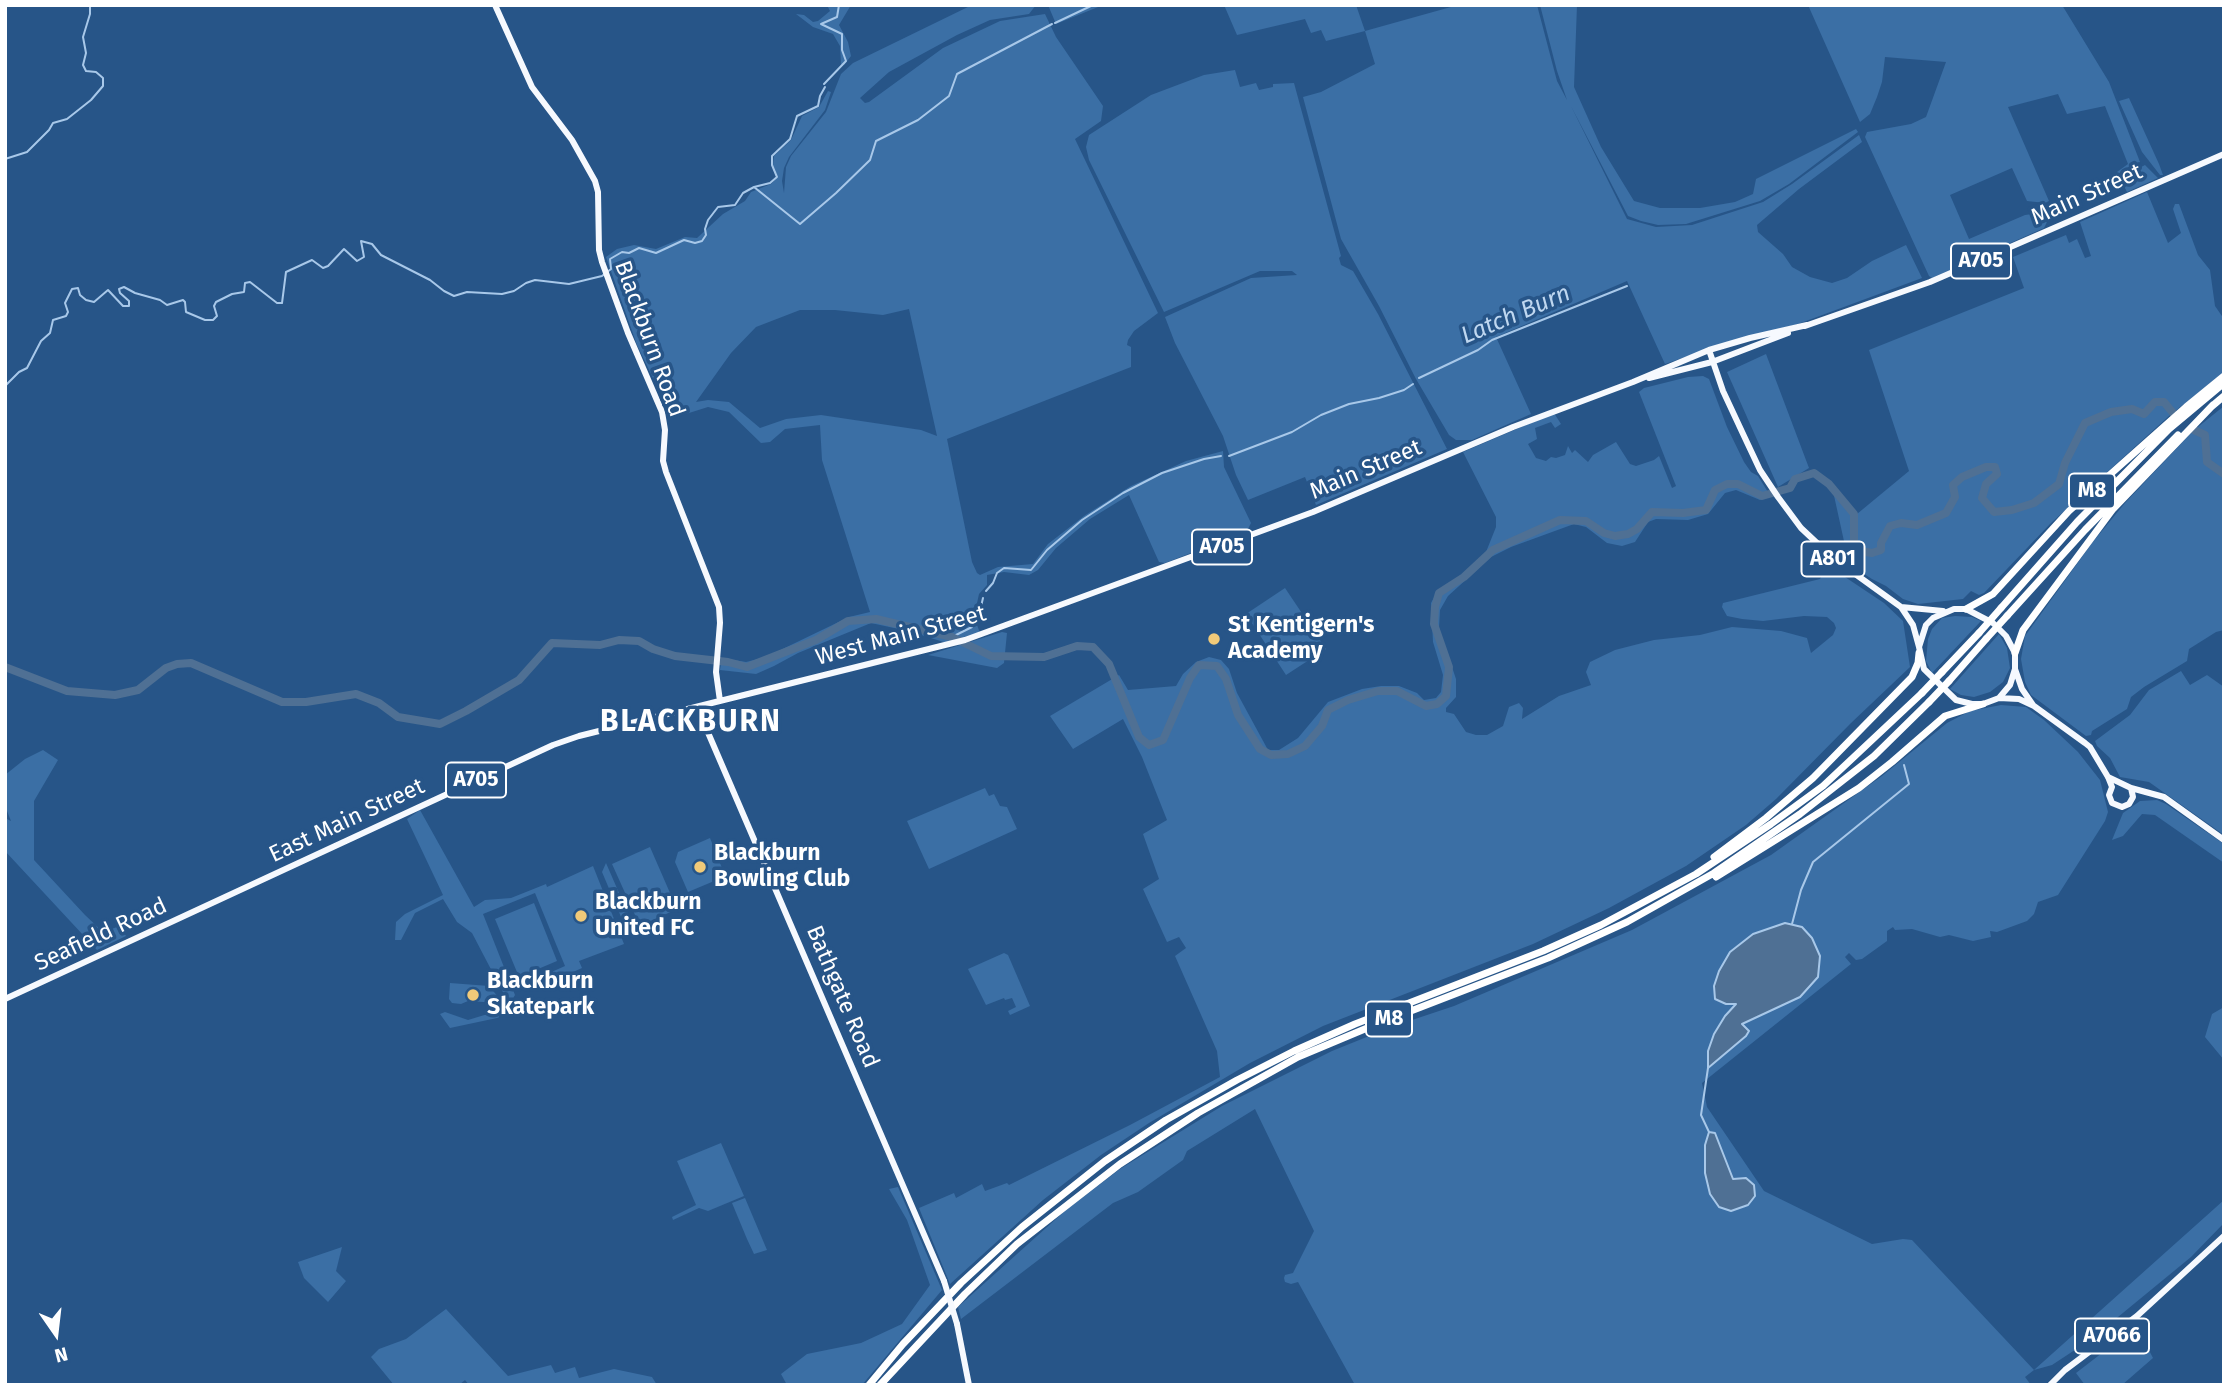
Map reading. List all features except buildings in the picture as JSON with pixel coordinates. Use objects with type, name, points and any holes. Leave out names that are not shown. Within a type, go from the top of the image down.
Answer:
[{"type":"highway","name":"M8","points":[[1966,609],[1993,594],[2069,512],[2224,376]]},
{"type":"highway","name":"M8","points":[[869,1385],[903,1344],[961,1283],[1022,1227],[1105,1161],[1166,1120],[1237,1080],[1327,1036],[1543,951],[1649,900],[1712,863],[1799,804],[1823,786],[1923,693],[2077,522],[2174,424],[2224,383]]},
{"type":"highway","name":"M8","points":[[1548,958],[1627,922],[1714,873],[1800,814],[1874,757],[1949,681],[2085,530],[2170,442],[2224,396]]},
{"type":"highway","name":"M8","points":[[2015,653],[2023,629],[2113,509],[2214,405]]},
{"type":"highway","name":"M8","points":[[1649,900],[1728,847],[1796,794],[1907,682],[1918,663],[1919,650]]},
{"type":"highway","name":"M8","points":[[880,1385],[965,1294],[1017,1244],[1120,1164],[1198,1113],[1298,1057],[1633,922],[1713,878],[1859,788],[1945,716],[1983,704]]},
{"type":"main road","name":"Blackburn Road","points":[[495,5],[532,87],[572,140],[595,181],[599,211],[599,250],[628,333],[662,412],[663,461],[666,472],[719,607],[716,672],[720,701]]},
{"type":"main road","name":"Main Street","points":[[1111,587],[1313,512],[1513,427],[1633,382],[1930,282],[2224,154]]},
{"type":"main road","name":"Main Street","points":[[1633,382],[1689,358],[1710,356],[1750,338],[1807,325]]},
{"type":"main road","name":"A801","points":[[1710,356],[1760,470],[1801,527],[1833,558],[1901,607],[1913,625],[1924,669],[1945,691],[1956,700],[1972,705],[1983,704]]},
{"type":"main road","name":"West Main Street","points":[[697,707],[948,645],[1111,587]]},
{"type":"main road","points":[[1901,607],[1945,611],[1966,609],[1993,623],[2006,636],[2015,653],[2015,669],[2010,685],[1999,698]]},
{"type":"main road","points":[[1919,650],[1926,625],[1945,611]]},
{"type":"main road","points":[[2015,669],[2022,689],[2034,706]]},
{"type":"main road","points":[[1983,704],[1999,698],[2019,699],[2034,706],[2090,747],[2115,785]]},
{"type":"main road","name":"East Main Street","points":[[212,903],[553,745],[697,707]]},
{"type":"main road","name":"Bathgate Road","points":[[697,707],[921,1224],[957,1324],[969,1385]]},
{"type":"main road","points":[[2115,785],[2125,784],[2164,797],[2224,840]]},
{"type":"main road","points":[[2115,785],[2110,799],[2116,805],[2126,806],[2133,797],[2149,793]]},
{"type":"main road","points":[[2131,788],[2133,797]]},
{"type":"main road","name":"Seafield Road","points":[[5,999],[212,903]]},
{"type":"main road","name":"A7066","points":[[2050,1385],[2137,1316],[2224,1236]]},
{"type":"shaded area","points":[[827,5],[851,5],[839,25],[848,42],[851,56],[844,65],[841,64],[840,46],[833,34],[813,27],[796,14],[804,15],[813,22],[818,21],[830,11]]},
{"type":"shaded area","points":[[972,5],[1036,5],[1029,14],[990,20],[957,35],[889,72],[860,98],[865,103],[869,102],[943,48],[1000,21],[1045,14],[1056,37],[1103,106],[1101,121],[1075,139],[1158,313],[1134,331],[1128,340],[1127,345],[1131,347],[1131,367],[947,439],[972,562],[977,573],[980,575],[998,567],[1033,564],[1048,544],[1084,516],[1131,486],[1186,461],[1223,451],[1224,467],[1251,523],[1247,531],[1240,534],[1165,563],[1159,562],[1129,495],[1090,519],[1056,548],[1038,570],[1029,575],[1004,572],[987,575],[987,585],[979,594],[974,617],[980,633],[947,643],[871,623],[798,653],[756,674],[720,670],[722,658],[746,662],[766,657],[849,617],[870,612],[822,460],[820,425],[785,429],[770,442],[761,443],[729,412],[708,407],[670,419],[667,407],[637,345],[606,257],[617,249],[634,245],[656,249],[685,237],[697,238],[723,214],[745,201],[751,192],[771,184],[778,177],[773,165],[774,156],[791,140],[802,116],[819,107],[828,91],[831,92],[825,110],[789,157],[784,168],[782,181],[784,193],[786,167],[791,156],[826,112],[841,74],[853,63]],"holes":[[[909,309],[937,436],[921,430],[821,415],[786,419],[760,428],[729,402],[696,402],[731,353],[756,327],[800,310],[835,310],[883,315]]]},
{"type":"shaded area","points":[[1048,5],[1103,5],[1056,24]]},
{"type":"shaded area","points":[[1224,5],[1356,5],[1365,31],[1326,41],[1321,30],[1311,33],[1305,19],[1237,35]]},
{"type":"shaded area","points":[[1458,5],[1537,5],[1557,81],[1567,100],[1540,5],[1577,5],[1574,87],[1601,147],[1634,201],[1660,208],[1700,208],[1735,202],[1753,194],[1756,179],[1856,129],[1858,132],[1789,184],[1760,201],[1686,224],[1658,225],[1628,216],[1571,106],[1627,219],[1656,227],[1692,225],[1763,202],[1792,184],[1859,135],[1862,142],[1799,189],[1757,225],[1758,232],[1783,254],[1792,267],[1810,277],[1832,283],[1847,278],[1872,261],[1906,245],[1922,278],[1798,324],[1725,343],[1665,364],[1627,281],[1496,337],[1531,414],[1472,440],[1456,440],[1449,435],[1416,379],[1341,239],[1303,97],[1321,92],[1375,64],[1365,31]]},
{"type":"shaded area","points":[[1808,5],[2062,5],[2109,82],[2140,162],[2118,174],[2117,172],[2128,164],[2105,106],[2067,114],[2058,94],[2008,107],[2049,201],[2027,201],[2012,168],[1950,195],[1969,239],[2025,215],[2040,213],[2047,217],[2047,222],[2044,228],[1932,278],[1865,137],[1867,132],[1911,124],[1926,117],[1946,62],[1885,57],[1877,97],[1870,114],[1860,122]]},
{"type":"shaded area","points":[[1235,70],[1240,87],[1256,83],[1259,90],[1273,87],[1273,84],[1294,83],[1341,256],[1341,265],[1353,271],[1378,314],[1447,449],[1316,505],[1305,477],[1248,500],[1223,436],[1175,343],[1165,317],[1251,278],[1297,275],[1292,271],[1260,271],[1164,312],[1089,160],[1086,147],[1089,135],[1151,95],[1204,75]]},
{"type":"shaded area","points":[[2129,98],[2163,175],[2160,175],[2142,152],[2119,101]]},
{"type":"shaded area","points":[[2145,165],[2158,178],[2127,192],[2120,178]]},
{"type":"shaded area","points":[[2147,192],[2168,243],[2181,233],[2173,209],[2175,204],[2179,204],[2198,255],[2210,270],[2215,306],[2224,319],[2224,372],[2169,416],[2050,524],[1984,593],[1979,595],[1971,591],[1963,599],[1918,604],[1903,599],[1849,564],[1833,491],[1857,514],[1909,471],[1869,350],[2024,288],[2013,257],[2066,235],[2069,243],[2077,239],[2085,258],[2091,256],[2080,222]]},
{"type":"shaded area","points":[[1766,354],[1809,468],[1778,487],[1727,372]]},
{"type":"shaded area","points":[[1703,376],[1709,379],[1744,462],[1751,472],[1758,476],[1771,497],[1760,500],[1736,490],[1725,493],[1708,514],[1688,520],[1656,519],[1648,522],[1635,542],[1622,546],[1607,543],[1586,527],[1574,524],[1491,557],[1448,596],[1440,610],[1439,628],[1456,679],[1456,697],[1446,708],[1446,712],[1454,714],[1466,732],[1487,735],[1503,726],[1509,707],[1519,703],[1523,708],[1522,719],[1559,696],[1591,685],[1586,672],[1590,662],[1615,650],[1654,640],[1700,635],[1732,627],[1781,631],[1807,638],[1811,653],[1833,635],[1836,628],[1827,617],[1804,616],[1763,621],[1742,619],[1727,616],[1722,607],[1723,603],[1820,579],[1825,569],[1825,560],[1884,603],[1903,621],[1910,667],[1776,799],[1746,825],[1686,866],[1609,908],[1533,944],[1323,1026],[1250,1063],[1101,1155],[1043,1200],[950,1284],[919,1208],[954,1193],[956,1198],[982,1184],[985,1191],[1007,1183],[1009,1185],[1220,1077],[1217,1051],[1175,956],[1186,948],[1179,937],[1167,942],[1143,889],[1159,879],[1143,834],[1167,820],[1142,757],[1123,719],[1073,749],[1050,716],[1119,675],[1128,690],[1176,686],[1183,674],[1196,662],[1209,657],[1221,660],[1229,669],[1237,693],[1268,750],[1279,750],[1298,738],[1328,702],[1362,689],[1399,686],[1417,693],[1424,700],[1436,698],[1441,692],[1443,675],[1433,642],[1431,603],[1437,592],[1471,568],[1486,552],[1496,527],[1496,517],[1463,452],[1554,413],[1561,424],[1555,428],[1551,422],[1535,428],[1537,439],[1528,444],[1536,458],[1546,461],[1551,457],[1565,455],[1568,446],[1572,453],[1575,450],[1588,462],[1593,455],[1616,442],[1630,464],[1636,466],[1659,456],[1672,488],[1676,486],[1639,392],[1644,388],[1688,377]]},
{"type":"shaded area","points":[[2224,406],[2224,630],[2189,649],[2187,661],[2144,687],[2131,697],[2127,709],[2086,736],[2031,695],[2025,682],[2021,659],[2025,636],[2092,543],[2125,503],[2193,431]]},
{"type":"shaded area","points":[[1285,588],[1326,649],[1286,675],[1246,614]]},
{"type":"shaded area","points":[[1972,617],[1981,621],[1932,673],[1926,661],[1932,629],[1942,618]]},
{"type":"shaded area","points":[[1002,632],[1007,633],[1004,663],[997,668],[928,655]]},
{"type":"shaded area","points":[[1999,634],[2007,648],[2010,668],[2003,682],[1990,692],[1974,697],[1961,695],[1950,689]]},
{"type":"shaded area","points":[[2181,671],[2190,685],[2207,675],[2224,687],[2224,835],[2149,782],[2120,777],[2110,758],[2095,741],[2130,715],[2149,690]]},
{"type":"shaded area","points":[[2001,705],[2026,707],[2078,752],[2100,780],[2108,812],[2105,821],[2058,895],[2038,902],[2034,914],[2027,921],[1997,932],[1990,931],[1991,937],[1973,941],[1949,935],[1940,937],[1912,929],[1895,930],[1893,927],[1887,931],[1887,941],[1862,959],[1856,960],[1849,953],[1845,957],[1851,964],[1702,1083],[1707,1107],[1764,1191],[1872,1244],[1912,1240],[2034,1370],[2025,1377],[2031,1385],[1355,1385],[1298,1282],[1285,1282],[1285,1275],[1293,1273],[1314,1231],[1255,1109],[1187,1151],[1183,1160],[1138,1192],[1113,1203],[961,1319],[958,1307],[1066,1210],[1120,1169],[1222,1106],[1332,1051],[1454,1006],[1632,930],[1771,855],[1882,776],[1947,723],[1970,711]],"holes":[[[1719,971],[1800,997],[1741,1024],[1725,1016],[1737,1004],[1726,1004],[1715,998],[1714,986]]]},
{"type":"shaded area","points":[[43,750],[58,760],[34,801],[34,860],[103,932],[120,926],[126,936],[97,950],[5,851],[5,818],[11,821],[5,806],[5,775],[25,759]]},
{"type":"shaded area","points":[[985,788],[989,796],[994,794],[1000,806],[1007,807],[1017,829],[929,869],[907,821]]},
{"type":"shaded area","points":[[2157,800],[2224,844],[2224,863],[2155,815],[2142,814],[2123,836],[2112,840],[2123,813],[2140,801]]},
{"type":"shaded area","points":[[420,810],[474,907],[485,900],[511,898],[546,884],[547,887],[593,866],[624,944],[579,961],[582,968],[551,982],[547,974],[565,966],[535,893],[483,914],[515,995],[512,1000],[507,1000],[472,933],[457,922],[443,899],[415,913],[401,940],[395,940],[396,922],[405,914],[443,895],[407,819]]},
{"type":"shaded area","name":"Blackburn Bowling Club","points":[[710,838],[724,873],[719,879],[688,892],[675,862],[678,852]]},
{"type":"shaded area","points":[[650,847],[677,909],[640,926],[612,864]]},
{"type":"shaded area","points":[[606,863],[636,932],[634,936],[627,931],[602,872]]},
{"type":"shaded area","points":[[534,903],[557,961],[519,977],[495,919]]},
{"type":"shaded area","points":[[1785,923],[1802,927],[1812,938],[1820,956],[1818,977],[1800,997],[1742,1024],[1749,1031],[1746,1036],[1708,1068],[1708,1051],[1714,1034],[1736,1004],[1726,1004],[1715,999],[1714,986],[1719,971],[1730,952],[1753,934]]},
{"type":"shaded area","points":[[1004,953],[1008,955],[1030,1006],[1010,1015],[1008,1011],[1016,1007],[1012,998],[986,1005],[968,969]]},
{"type":"shaded area","name":"Blackburn Skatepark","points":[[450,983],[489,986],[499,998],[498,1003],[452,1003],[449,999]]},
{"type":"shaded area","points":[[498,1007],[521,1008],[497,1018],[450,1028],[440,1014],[445,1012],[468,1020],[491,1013]]},
{"type":"shaded area","points":[[2224,1007],[2224,1060],[2205,1037],[2212,1014]]},
{"type":"shaded area","points":[[1709,1132],[1715,1133],[1733,1179],[1746,1178],[1754,1185],[1755,1196],[1748,1205],[1731,1211],[1719,1207],[1710,1194],[1705,1173],[1705,1145]]},
{"type":"shaded area","points":[[721,1143],[744,1196],[708,1211],[699,1208],[673,1220],[672,1217],[696,1205],[677,1161]]},
{"type":"shaded area","points":[[898,1187],[942,1290],[862,1385],[787,1385],[781,1374],[807,1354],[861,1343],[902,1324],[930,1285],[907,1220],[889,1189]]},
{"type":"shaded area","points":[[745,1198],[767,1250],[754,1254],[732,1203]]},
{"type":"shaded area","points":[[2224,1200],[2224,1223],[2191,1257],[2090,1340],[2052,1365],[2034,1370]]},
{"type":"shaded area","points":[[342,1247],[336,1271],[346,1281],[328,1302],[304,1278],[298,1262]]},
{"type":"shaded area","points":[[446,1309],[508,1376],[551,1365],[555,1373],[575,1367],[579,1378],[614,1369],[652,1377],[657,1385],[469,1385],[465,1380],[459,1385],[394,1385],[371,1357],[379,1349],[406,1339]]},
{"type":"shaded area","points":[[2133,1329],[2138,1329],[2153,1358],[2122,1385],[2085,1385],[2076,1373]]},
{"type":"waterway","points":[[69,5],[81,5]]},
{"type":"waterway","points":[[5,159],[27,152],[53,123],[67,119],[91,100],[103,86],[103,78],[96,72],[86,71],[83,65],[86,53],[83,37],[90,5]]},
{"type":"waterway","points":[[824,84],[846,61],[842,50],[842,34],[821,24],[837,17],[839,5]]},
{"type":"waterway","points":[[1055,23],[1093,5]]},
{"type":"waterway","points":[[754,187],[800,224],[870,160],[876,141],[918,120],[949,96],[957,74],[1052,24]]},
{"type":"waterway","points":[[5,386],[27,368],[41,341],[50,333],[53,320],[66,316],[68,312],[65,303],[72,289],[78,288],[80,295],[94,302],[108,290],[123,306],[129,306],[129,301],[120,293],[119,289],[124,287],[167,305],[183,300],[186,312],[205,320],[213,320],[217,316],[214,306],[216,302],[232,294],[244,292],[245,283],[250,282],[277,303],[282,303],[286,272],[312,260],[323,268],[344,249],[357,261],[364,257],[361,241],[372,244],[381,255],[430,280],[454,296],[467,292],[502,294],[535,280],[569,284],[602,276],[611,269],[610,259],[622,252],[629,253],[639,248],[656,253],[684,240],[695,243],[702,241],[706,235],[708,220],[718,207],[735,205],[743,193],[770,183],[777,177],[772,156],[790,139],[797,116],[818,106],[825,87]]},
{"type":"waterway","name":"Latch Burn","points":[[1419,378],[1478,350],[1492,340],[1627,286]]},
{"type":"waterway","name":"Latch Burn","points":[[1229,456],[1292,432],[1321,415],[1349,404],[1379,398],[1404,390],[1413,384]]},
{"type":"waterway","points":[[5,667],[67,691],[115,695],[138,690],[166,668],[191,663],[282,702],[306,702],[356,694],[379,703],[398,717],[440,724],[519,680],[552,643],[600,645],[619,640],[639,641],[675,656],[747,667],[816,640],[848,621],[876,619],[952,637],[991,656],[1044,657],[1077,646],[1093,647],[1109,664],[1139,737],[1149,745],[1163,740],[1190,678],[1199,665],[1217,666],[1226,679],[1238,715],[1260,749],[1271,755],[1288,754],[1305,746],[1322,726],[1328,710],[1348,700],[1378,691],[1397,691],[1426,706],[1437,704],[1446,696],[1449,667],[1434,624],[1439,593],[1464,577],[1493,550],[1560,520],[1586,521],[1604,533],[1615,536],[1628,534],[1637,529],[1652,512],[1683,513],[1706,510],[1715,490],[1727,484],[1738,484],[1762,496],[1790,488],[1795,479],[1814,473],[1829,484],[1854,514],[1854,544],[1860,551],[1872,553],[1881,550],[1881,543],[1890,526],[1901,523],[1917,525],[1946,513],[1955,497],[1953,485],[1962,477],[1986,467],[1995,467],[1997,474],[1986,484],[1982,498],[1994,512],[2012,510],[2034,503],[2059,484],[2065,463],[2085,423],[2111,412],[2132,409],[2144,414],[2155,402],[2164,402],[2173,413]]},
{"type":"waterway","points":[[2194,430],[2205,435],[2207,462],[2224,474]]},
{"type":"waterway","name":"Latch Burn","points":[[986,591],[997,573],[1004,568],[1031,570],[1047,550],[1082,520],[1123,493],[1162,473],[1221,456]]},
{"type":"waterway","name":"Latch Burn","points":[[952,637],[972,627],[978,619],[983,598]]},
{"type":"waterway","points":[[1792,924],[1801,890],[1813,862],[1909,784],[1904,765]]},
{"type":"waterway","points":[[1708,1068],[1701,1115],[1709,1132]]},
{"type":"place","name":"St Kentigern's Academy","points":[[1214,639]]},
{"type":"place","name":"Blackburn Bowling Club","points":[[700,867]]},
{"type":"place","name":"Blackburn United FC","points":[[581,916]]},
{"type":"place","name":"Blackburn Skatepark","points":[[473,995]]},
{"type":"district","name":"BLACKBURN","points":[[691,723]]}]
